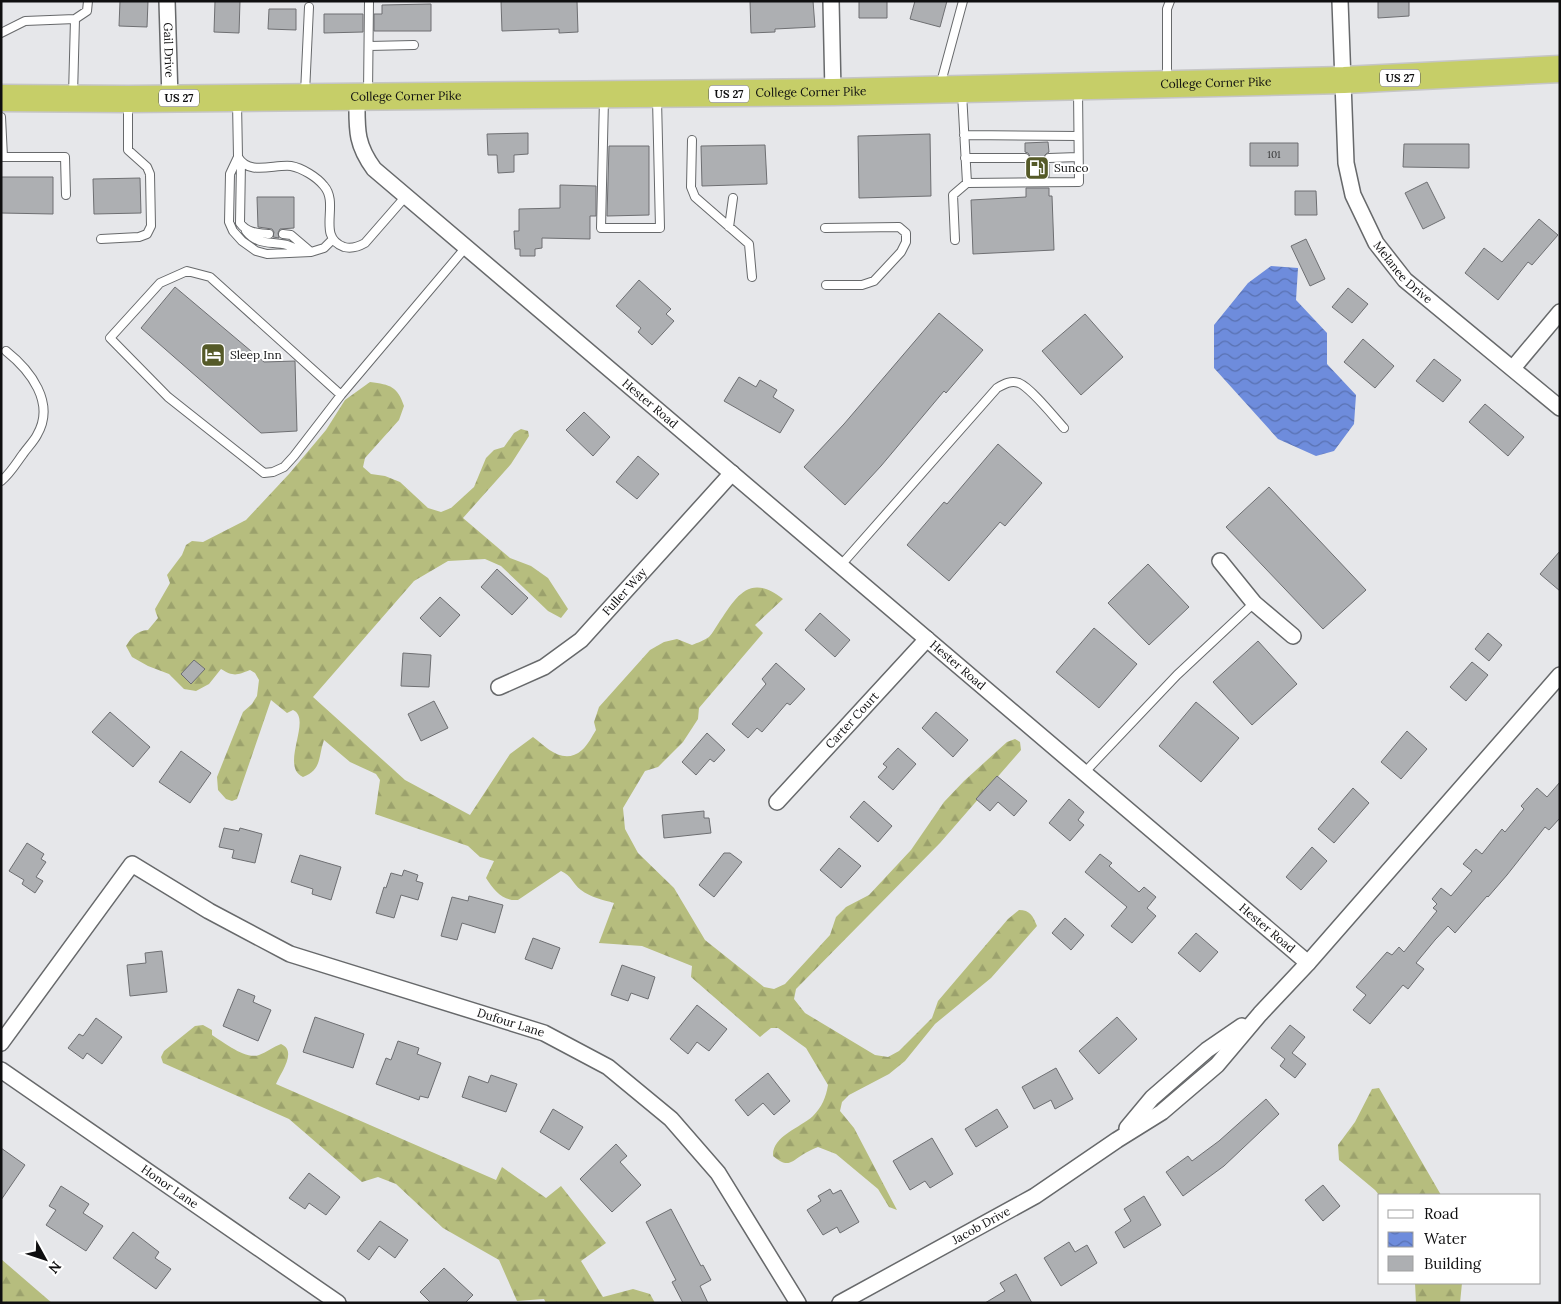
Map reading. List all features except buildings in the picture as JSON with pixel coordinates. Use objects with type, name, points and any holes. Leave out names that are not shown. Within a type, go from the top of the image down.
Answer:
[{"type":"highway","name":"College Corner Pike","points":[[1,98],[305,98],[834,92],[1344,80],[1560,69]]},
{"type":"street","name":"Gail Drive","points":[[167,1],[170,98]]},
{"type":"street","points":[[831,1],[834,92]]},
{"type":"street","name":"Melanee Drive","points":[[1340,1],[1346,163],[1353,195],[1376,243],[1405,280],[1560,408]]},
{"type":"street","name":"Hester Road","points":[[362,97],[358,137],[364,154],[374,169],[1308,963]]},
{"type":"street","points":[[1513,368],[1560,312]]},
{"type":"street","name":"Fuller Way","points":[[499,687],[544,667],[581,640],[732,473]]},
{"type":"street","points":[[1220,560],[1254,603],[1293,636]]},
{"type":"street","name":"Carter Court","points":[[778,802],[927,639]]},
{"type":"street","points":[[1308,963],[1560,675]]},
{"type":"street","name":"Dufour Lane","points":[[1,1043],[132,864],[209,912],[290,954],[544,1033],[608,1067],[671,1119],[718,1173],[798,1303]]},
{"type":"street","name":"Jacob Drive","points":[[840,1303],[1035,1196],[1116,1140],[1159,1092],[1208,1050],[1260,1014],[1308,963]]},
{"type":"street","name":"Honor Lane","points":[[1,1070],[338,1303]]},
{"type":"lane","points":[[1,33],[25,21],[75,19],[86,11],[88,1]]},
{"type":"lane","points":[[362,97],[369,46],[369,1]]},
{"type":"lane","points":[[962,1],[951,89],[964,135],[967,183]]},
{"type":"lane","points":[[1167,84],[1167,9],[1170,1]]},
{"type":"lane","points":[[305,98],[309,8]]},
{"type":"lane","points":[[73,99],[75,19]]},
{"type":"lane","points":[[369,46],[414,45]]},
{"type":"lane","points":[[955,240],[953,195],[967,183],[1079,182],[1078,86]]},
{"type":"lane","points":[[604,95],[600,228],[660,228],[657,94]]},
{"type":"lane","points":[[237,98],[240,160],[240,223],[258,241],[267,244],[285,245],[311,252]]},
{"type":"lane","points":[[102,239],[139,237],[147,234],[151,226],[150,174],[147,167],[128,150],[128,99]]},
{"type":"lane","points":[[1,117],[3,157],[65,157],[66,195]]},
{"type":"lane","points":[[964,135],[1078,136]]},
{"type":"lane","points":[[692,140],[691,187],[695,197],[749,244],[752,277]]},
{"type":"lane","points":[[1049,158],[1078,157]]},
{"type":"lane","points":[[965,158],[1026,158]]},
{"type":"lane","points":[[240,160],[246,166],[261,168],[291,166],[300,169],[325,187],[328,195],[329,232],[332,240],[349,248],[359,247],[365,243],[406,196]]},
{"type":"lane","points":[[240,160],[230,174],[229,222],[233,231],[242,241],[256,251],[267,254],[311,252],[324,248],[332,240]]},
{"type":"lane","points":[[729,227],[733,198]]},
{"type":"lane","points":[[825,228],[899,227],[906,233],[906,242],[901,252],[874,281],[862,285],[826,285]]},
{"type":"lane","points":[[244,228],[250,232],[270,234]]},
{"type":"lane","points":[[283,234],[291,235],[311,252]]},
{"type":"lane","points":[[341,394],[210,277],[187,271],[160,282],[110,338],[168,397],[264,473],[274,472],[279,470],[294,456],[341,394],[466,247]]},
{"type":"lane","points":[[1,481],[38,434],[44,416],[43,400],[34,380],[18,360],[6,351]]},
{"type":"lane","points":[[841,566],[997,388],[1007,382],[1018,382],[1026,387],[1064,428]]},
{"type":"lane","points":[[1084,773],[1177,675],[1254,603]]},
{"type":"green space","points":[[370,382],[383,384],[396,390],[404,406],[399,420],[365,458],[363,467],[371,474],[385,476],[400,482],[428,508],[441,512],[451,508],[474,487],[486,458],[494,450],[504,447],[514,433],[521,429],[528,431],[529,436],[511,464],[463,518],[510,558],[531,566],[548,578],[568,609],[561,618],[548,611],[501,566],[485,559],[448,561],[414,581],[313,697],[405,780],[470,815],[510,754],[533,737],[556,754],[562,756],[569,756],[582,750],[596,730],[594,722],[599,707],[650,650],[664,642],[677,639],[692,645],[707,638],[712,634],[731,605],[744,591],[752,588],[761,588],[771,591],[783,599],[755,625],[763,633],[699,708],[698,719],[683,742],[658,767],[645,771],[623,808],[625,829],[638,853],[674,888],[705,940],[764,987],[774,989],[785,984],[830,935],[836,917],[846,907],[869,895],[911,850],[944,802],[964,781],[1007,742],[1015,739],[1020,742],[1021,750],[940,843],[796,989],[794,999],[805,1013],[875,1055],[888,1057],[899,1051],[932,1018],[938,1001],[1008,919],[1019,910],[1023,910],[1031,914],[1036,922],[1037,926],[991,978],[935,1024],[905,1061],[889,1074],[849,1095],[842,1102],[840,1111],[854,1128],[897,1210],[889,1207],[878,1189],[836,1154],[818,1147],[788,1163],[782,1162],[773,1156],[777,1143],[816,1113],[826,1094],[828,1085],[806,1048],[778,1028],[771,1028],[760,1037],[691,977],[692,966],[642,946],[599,943],[614,903],[585,892],[568,875],[561,871],[518,900],[503,897],[486,878],[494,861],[480,857],[468,846],[375,814],[380,780],[376,774],[350,762],[324,740],[316,767],[303,777],[296,771],[294,763],[300,723],[298,715],[293,710],[287,713],[271,700],[237,799],[232,801],[226,799],[218,790],[217,777],[243,712],[252,704],[257,696],[259,680],[255,673],[250,670],[239,674],[232,674],[221,669],[209,684],[196,691],[184,689],[169,674],[132,657],[126,646],[135,635],[148,630],[158,618],[155,609],[170,583],[167,575],[182,555],[186,545],[192,541],[203,542],[246,520],[289,474],[326,430],[345,400]]},
{"type":"green space","points":[[203,1025],[212,1030],[212,1035],[235,1050],[248,1055],[259,1055],[281,1044],[286,1047],[288,1057],[276,1084],[496,1180],[502,1167],[546,1198],[561,1186],[606,1243],[581,1261],[603,1297],[633,1289],[650,1294],[655,1303],[546,1303],[544,1299],[517,1301],[499,1260],[443,1228],[396,1184],[378,1177],[362,1182],[289,1119],[163,1063],[161,1057],[164,1051],[195,1026]]},
{"type":"green space","points":[[1379,1088],[1440,1194],[1378,1194],[1339,1160],[1338,1145],[1355,1122],[1372,1089]]},
{"type":"green space","points":[[1,1259],[52,1303],[1,1303]]},
{"type":"green space","points":[[1415,1284],[1462,1284],[1460,1303],[1416,1303]]},
{"type":"water","points":[[1271,266],[1298,268],[1296,300],[1327,333],[1327,364],[1356,395],[1354,424],[1334,451],[1316,456],[1278,439],[1214,368],[1214,325],[1248,283]]},
{"type":"place","name":"Sunco","points":[[1037,168]]},
{"type":"place","name":"Sleep Inn","points":[[213,355]]}]
